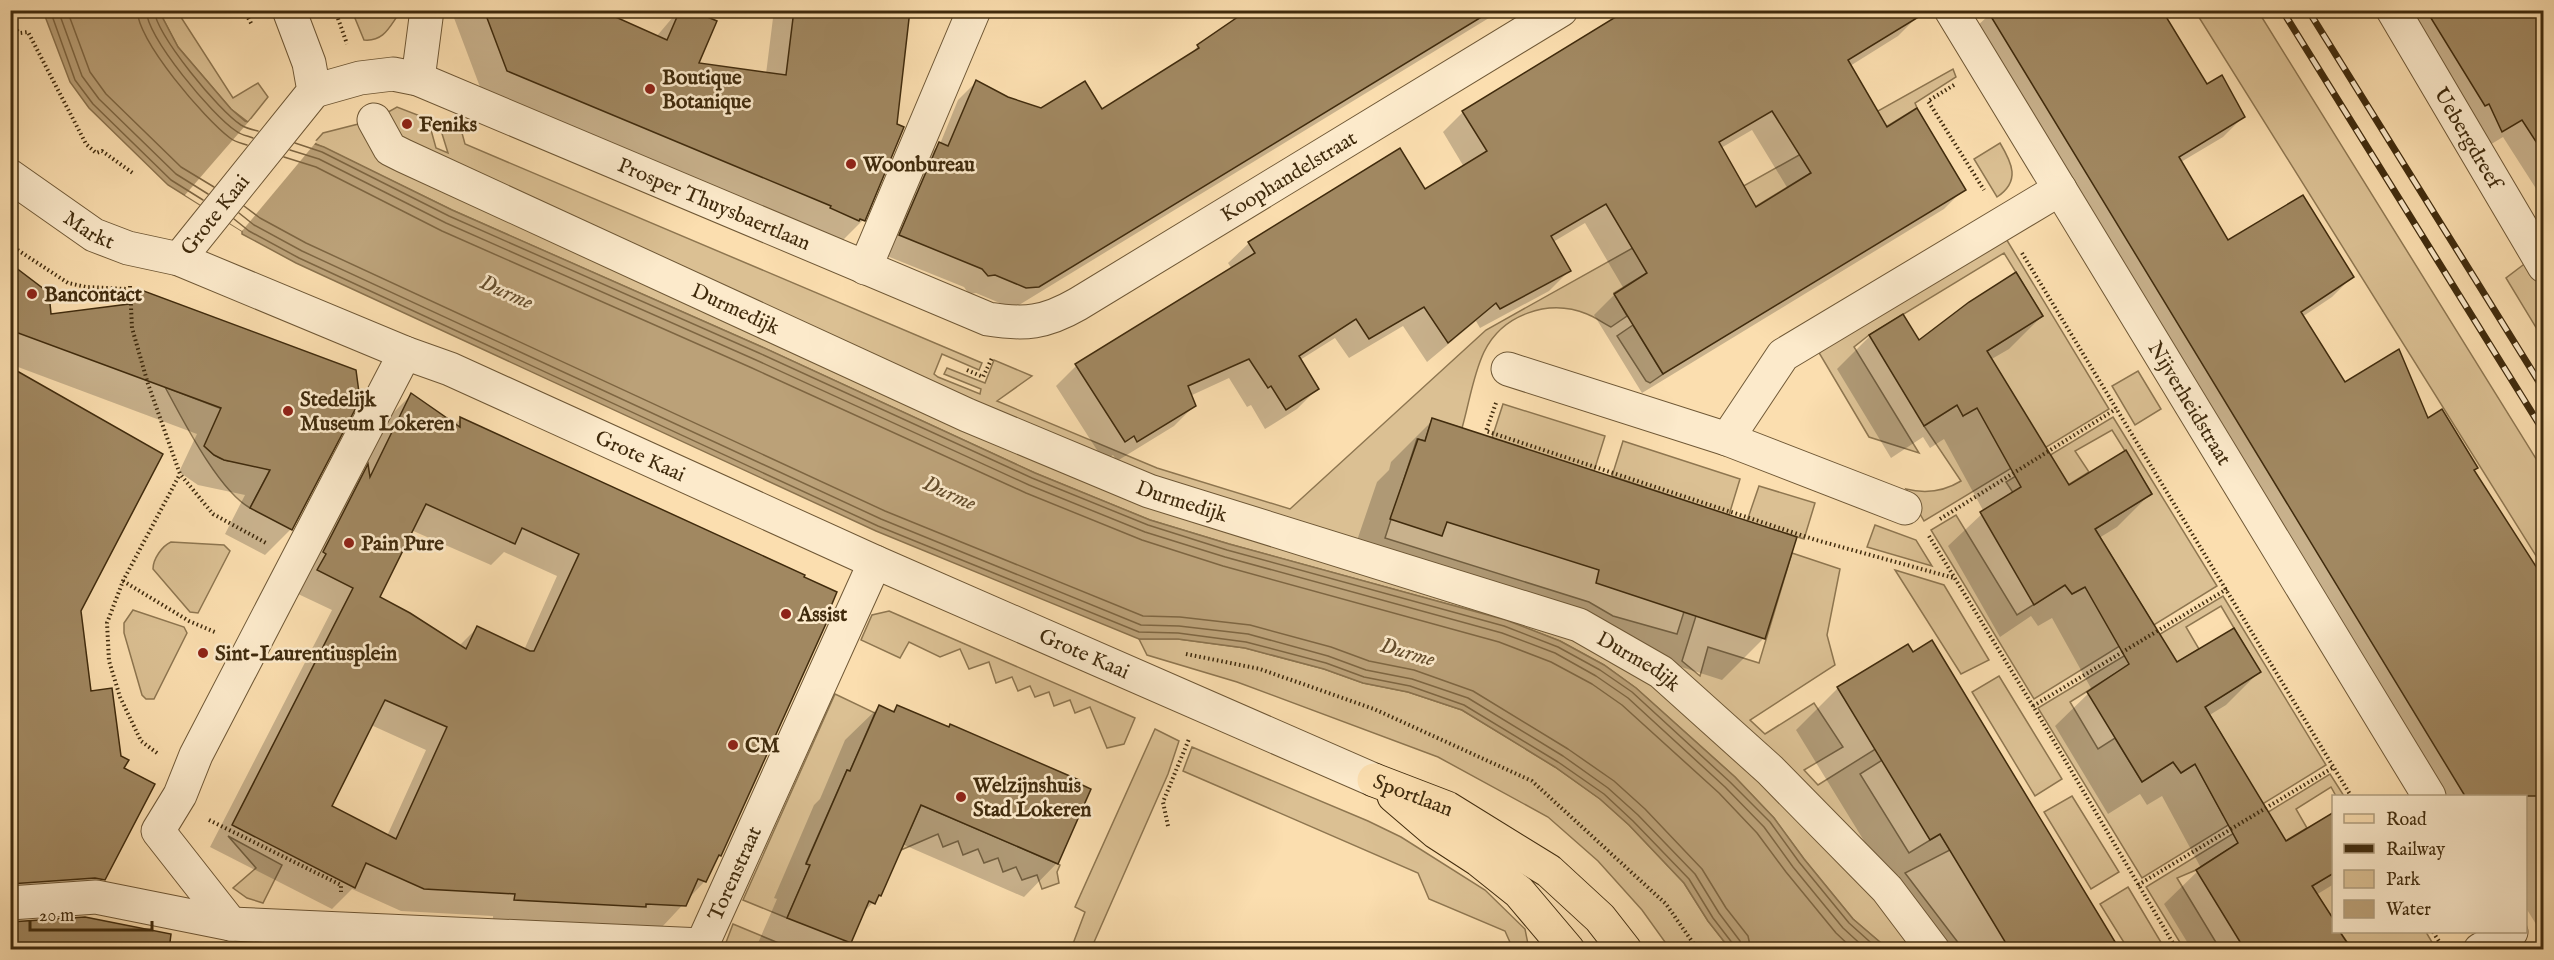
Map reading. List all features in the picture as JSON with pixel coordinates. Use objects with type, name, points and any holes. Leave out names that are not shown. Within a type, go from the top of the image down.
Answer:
[{"type":"main road","name":"Sportlaan","points":[[1374,780],[1436,832],[1479,860],[1519,892],[1568,950]]},
{"type":"main road","name":"Sportlaan","points":[[1374,780],[1447,808],[1549,871],[1600,918],[1625,950]]},
{"type":"street","points":[[289,10],[309,63],[314,91]]},
{"type":"street","points":[[418,79],[427,10]]},
{"type":"street","points":[[865,268],[974,10]]},
{"type":"street","name":"Koophandelstraat","points":[[1011,322],[1054,318],[1561,10]]},
{"type":"street","name":"Nijverheidstraat","points":[[1951,10],[2428,795]]},
{"type":"street","name":"Uebergdreef","points":[[2393,10],[2544,266]]},
{"type":"street","name":"Prosper Thuysbaertlaan","points":[[314,91],[360,78],[393,74],[418,79],[988,319],[1011,322]]},
{"type":"street","name":"Grote Kaai","points":[[314,91],[179,259],[405,353],[450,369],[875,562],[1374,780]]},
{"type":"street","name":"Durmedijk","points":[[374,120],[390,149],[404,156],[967,415],[1149,491],[1579,624],[1661,672],[1770,770],[1887,889],[1933,950]]},
{"type":"street","name":"Markt","points":[[10,176],[94,235],[128,248],[179,259]]},
{"type":"street","points":[[1726,439],[1783,355],[2060,189]]},
{"type":"street","points":[[231,924],[158,831],[175,803],[188,772],[250,648],[405,353]]},
{"type":"street","points":[[1508,369],[1726,439],[1915,518]]},
{"type":"street","name":"Torenstraat","points":[[10,903],[96,897],[231,924],[338,939],[702,945],[875,562]]},
{"type":"street","points":[[2480,950],[2509,933]]},
{"type":"street","points":[[2512,933],[2522,950]]},
{"type":"path","points":[[335,10],[350,50]]},
{"type":"path","points":[[10,25],[20,33],[28,32],[86,144],[96,153],[102,151],[134,174]]},
{"type":"path","points":[[10,245],[68,282],[86,287],[130,289]]},
{"type":"path","points":[[128,248],[132,328],[148,384],[180,474],[213,514],[298,560]]},
{"type":"path","points":[[963,369],[983,376],[1011,322]]},
{"type":"path","points":[[1508,369],[1486,431],[1816,540],[1954,578]]},
{"type":"path","points":[[2177,950],[2033,706],[1915,518],[2116,410],[2350,795]]},
{"type":"path","points":[[180,474],[123,581],[107,623],[109,661],[120,696],[141,741],[165,759],[188,772]]},
{"type":"path","points":[[123,581],[189,621],[250,648]]},
{"type":"path","points":[[2033,706],[2227,589]]},
{"type":"path","points":[[1168,826],[1163,802],[1202,705]]},
{"type":"path","points":[[2138,885],[2334,767]]},
{"type":"path","points":[[175,803],[341,885],[338,939]]},
{"type":"path","points":[[2434,933],[2444,950]]},
{"type":"green space","points":[[159,11],[177,11],[233,98],[258,83],[268,97],[248,122],[231,109],[178,47]]},
{"type":"green space","points":[[352,11],[401,11],[382,35],[371,40],[364,40]]},
{"type":"green space","points":[[2195,11],[2258,11],[2543,470],[2543,567]]},
{"type":"green space","points":[[1953,69],[1956,77],[1915,103],[1917,108],[1614,293],[1627,316],[1611,327],[1587,314],[1557,308],[1528,313],[1502,328],[1492,339],[1480,361],[1462,428],[1432,419],[1425,441],[1417,439],[1385,538],[1589,602],[1613,616],[1677,634],[1688,599],[1700,603],[1682,661],[1700,676],[1708,647],[1759,663],[1792,553],[1840,569],[1827,635],[1835,665],[1750,720],[1765,734],[1814,703],[1843,747],[1804,770],[1818,785],[1885,743],[1892,754],[1860,774],[1909,853],[1940,834],[1950,850],[1905,873],[1963,949],[1888,949],[1853,919],[1774,818],[1735,777],[1636,688],[1604,665],[1560,641],[1506,620],[1150,520],[1035,473],[762,347],[452,210],[314,143],[323,133],[374,120],[397,107],[428,119],[436,148],[448,153],[439,124],[462,133],[465,144],[982,363],[979,370],[942,354],[934,374],[938,377],[980,394],[981,389],[944,374],[947,368],[985,383],[994,360],[1032,376],[997,401],[1157,468],[1290,509],[1486,330]]},
{"type":"green space","points":[[2000,143],[2011,165],[2012,178],[2005,191],[1997,197],[1974,159]]},
{"type":"green space","points":[[2005,237],[2109,409],[1924,521],[1906,489],[1934,491],[1948,488],[1961,481],[1924,426],[1957,405],[1963,416],[1987,351],[2043,316],[2004,253],[1869,335],[1854,347],[1919,453],[1869,437],[1818,351]]},
{"type":"green space","points":[[2527,262],[2543,288],[2543,339],[2506,278]]},
{"type":"green space","points":[[1633,325],[1663,374],[1650,383],[1646,381],[1617,336]]},
{"type":"green space","points":[[2138,371],[2161,409],[2135,425],[2112,386]]},
{"type":"green space","points":[[165,387],[248,419],[222,426],[211,434],[207,446],[220,458],[238,462],[276,458],[250,508],[238,499],[214,471]]},
{"type":"green space","points":[[1503,404],[1605,436],[1594,471],[1492,438]]},
{"type":"green space","points":[[2113,417],[2217,586],[2034,699],[1931,530],[1956,515],[2017,615],[2065,585],[2072,594],[2085,587],[2149,617],[2095,529],[2152,494],[2112,430],[2075,451],[2089,472],[2034,506],[2029,517],[2006,482]]},
{"type":"green space","points":[[1623,441],[1740,479],[1729,515],[1612,476]]},
{"type":"green space","points":[[1759,486],[1815,503],[1804,539],[1747,521]]},
{"type":"green space","points":[[1875,525],[1916,540],[1932,566],[1867,547]]},
{"type":"green space","points":[[171,542],[224,545],[230,551],[198,613],[190,612],[153,569],[159,553]]},
{"type":"green space","points":[[1895,570],[1944,585],[1989,660],[1961,674]]},
{"type":"green space","points":[[2223,596],[2326,765],[2142,878],[2038,708]],"holes":[[[2221,606],[2260,672],[2205,707],[2257,795],[2223,815],[2195,764],[2181,773],[2173,762],[2142,782],[2115,738],[2098,749],[2070,702],[2121,670],[2142,684],[2199,649],[2186,627]]]},
{"type":"green space","points":[[133,610],[184,627],[187,633],[154,699],[146,699],[142,695],[124,633],[124,623]]},
{"type":"green space","points":[[889,611],[1135,718],[1124,744],[1107,748],[1090,707],[1075,713],[1070,700],[1054,706],[1049,692],[1035,697],[1030,686],[1018,691],[1012,677],[996,683],[989,662],[969,669],[960,649],[940,657],[909,642],[900,658],[861,640],[872,615]]},
{"type":"green space","points":[[1139,639],[1178,639],[1245,648],[1324,669],[1363,683],[1408,692],[1462,710],[1555,767],[1600,799],[1629,825],[1684,883],[1708,921],[1730,949],[1670,949],[1642,910],[1598,861],[1548,817],[1438,757],[1237,682],[1147,655]]},
{"type":"green space","points":[[1999,676],[2062,779],[2035,796],[1972,692]]},
{"type":"green space","points":[[835,694],[875,713],[806,863],[810,865],[787,918],[743,900]]},
{"type":"green space","points":[[1155,729],[1179,741],[1168,774],[1091,949],[1071,949],[1085,912],[1075,907]]},
{"type":"green space","points":[[1192,747],[1401,837],[1485,890],[1525,929],[1529,949],[1513,949],[1505,931],[1429,899],[1418,873],[1183,771]]},
{"type":"green space","points":[[2330,774],[2343,795],[2335,795],[2331,787],[2296,809],[2307,828],[2251,862],[2229,849],[2196,870],[2177,878],[2220,949],[2184,949],[2146,887]]},
{"type":"green space","points":[[2072,796],[2119,872],[2091,889],[2044,812]]},
{"type":"green space","points":[[921,805],[1060,865],[1057,872],[1059,883],[1042,889],[1037,875],[1022,880],[1016,867],[1003,872],[998,858],[984,863],[978,849],[963,855],[958,841],[943,847],[938,834],[901,850]]},
{"type":"green space","points":[[228,836],[282,865],[263,903],[247,898],[233,888],[256,868]]},
{"type":"green space","points":[[2332,874],[2332,918],[2312,886]]},
{"type":"green space","points":[[2128,887],[2165,949],[2128,949],[2100,904]]},
{"type":"green space","points":[[733,924],[793,949],[734,949],[725,945]]},
{"type":"green space","points":[[2341,933],[2427,933],[2436,949],[2352,949]]},
{"type":"water","name":"Durme","points":[[43,11],[159,11],[178,47],[231,109],[245,121],[324,147],[452,210],[762,347],[1035,473],[1150,520],[1506,620],[1560,641],[1604,665],[1636,688],[1735,777],[1774,818],[1853,919],[1888,949],[1730,949],[1708,921],[1684,883],[1629,825],[1600,799],[1555,767],[1462,710],[1408,692],[1363,683],[1324,669],[1245,648],[1178,639],[1139,639],[876,531],[296,263],[242,234],[242,231],[168,185],[89,108],[70,82]]},
{"type":"pier","points":[[251,119],[317,141],[242,231],[185,195]]},
{"type":"building","points":[[484,10],[600,10],[667,40],[680,10],[691,10],[717,21],[699,63],[786,75],[794,10],[910,10],[897,124],[904,127],[865,221],[860,219],[859,221],[830,208],[831,206],[507,71]]},
{"type":"building","points":[[1248,10],[1493,10],[1039,287],[1026,288],[995,275],[988,276],[982,269],[899,235],[939,142],[948,146],[976,80],[1008,97],[1041,108],[1085,81],[1102,109],[1199,48],[1197,45]]},
{"type":"building","points":[[1627,10],[1930,10],[1848,60],[1887,127],[1917,108],[1966,190],[1663,374],[1614,294],[1647,273],[1606,204],[1551,236],[1571,271],[1500,309],[1496,303],[1448,343],[1424,307],[1369,339],[1356,319],[1299,356],[1319,389],[1286,410],[1271,386],[1268,388],[1249,359],[1188,386],[1196,406],[1137,442],[1134,436],[1125,442],[1075,364],[1255,253],[1248,242],[1400,148],[1425,189],[1487,151],[1462,111]],"holes":[[[1772,111],[1811,173],[1756,207],[1719,142]]]},
{"type":"building","points":[[1987,10],[2162,10],[2207,84],[2222,75],[2245,117],[2179,157],[2228,240],[2303,195],[2354,277],[2301,312],[2345,382],[2399,349],[2428,418],[2442,409],[2478,468],[2474,470],[2544,579],[2544,796],[2464,795]]},
{"type":"building","points":[[2426,10],[2544,10],[2544,154],[2522,120],[2502,132],[2489,104],[2485,106]]},
{"type":"building","name":"Stedelijk Museum Lokeren","points":[[11,264],[49,293],[51,314],[129,304],[144,291],[356,370],[360,400],[292,530],[250,508],[270,470],[224,460],[204,446],[221,408],[10,330]]},
{"type":"building","points":[[2016,272],[2043,316],[1987,351],[2069,485],[2126,450],[2152,494],[2095,529],[2177,662],[2234,628],[2261,672],[2205,707],[2286,841],[2332,813],[2332,874],[2312,886],[2332,917],[2332,933],[2341,933],[2352,950],[2245,950],[2196,870],[2238,843],[2195,764],[2181,773],[2173,762],[2142,782],[2087,692],[2129,664],[2085,587],[2072,594],[2065,585],[2034,605],[1980,512],[2021,487],[1977,408],[1963,416],[1957,405],[1924,426],[1869,335],[1903,314],[1919,340],[1969,302]]},
{"type":"building","points":[[10,367],[163,454],[81,611],[91,691],[112,688],[121,756],[129,760],[124,768],[155,784],[105,880],[95,878],[10,884]]},
{"type":"building","points":[[411,393],[460,427],[460,417],[805,575],[804,577],[837,592],[827,616],[829,617],[721,856],[719,855],[706,882],[698,879],[686,906],[646,904],[646,907],[514,900],[515,894],[424,889],[366,863],[355,888],[232,825],[353,588],[317,570],[326,554],[323,552],[368,464],[370,477]],"holes":[[[426,504],[515,544],[522,528],[579,554],[534,651],[477,626],[466,649],[410,613],[380,597]],[[385,700],[447,727],[396,839],[332,806]]]},
{"type":"building","points":[[1432,418],[1797,537],[1765,639],[1596,583],[1599,570],[1447,522],[1442,536],[1390,519],[1418,439],[1425,441]]},
{"type":"building","points":[[1932,640],[2120,950],[2010,950],[1940,834],[1930,840],[1837,687],[1908,644],[1913,652]]},
{"type":"building","name":"Welzijnshuis Stad Lokeren","points":[[879,705],[894,712],[897,705],[949,727],[950,724],[1079,780],[1078,783],[1091,789],[1058,864],[921,805],[881,896],[879,895],[875,904],[869,901],[851,943],[787,918],[810,865],[806,864],[847,770],[850,771]]},
{"type":"building","points":[[85,917],[171,934],[169,950],[10,950],[10,922]]},
{"type":"railway","points":[[2282,10],[2544,432]]},
{"type":"railway","points":[[2308,10],[2544,390]]},
{"type":"place","name":"Boutique Botanique","points":[[650,89]]},
{"type":"place","name":"Feniks","points":[[407,124]]},
{"type":"place","name":"Woonbureau","points":[[851,164]]},
{"type":"place","name":"Bancontact","points":[[32,294]]},
{"type":"place","name":"Stedelijk Museum Lokeren","points":[[288,411]]},
{"type":"place","name":"Pain Pure","points":[[349,543]]},
{"type":"place","name":"Assist","points":[[786,614]]},
{"type":"place","name":"Sint-Laurentiusplein","points":[[203,653]]},
{"type":"place","name":"CM","points":[[733,745]]},
{"type":"place","name":"Welzijnshuis Stad Lokeren","points":[[961,797]]}]
